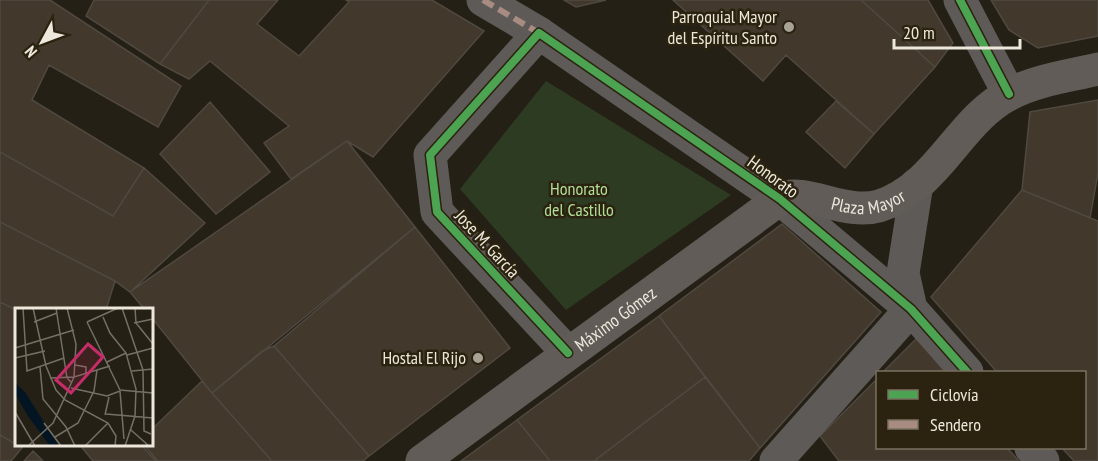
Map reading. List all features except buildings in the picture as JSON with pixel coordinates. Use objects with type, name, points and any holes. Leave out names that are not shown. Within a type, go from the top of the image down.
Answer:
[{"type":"main road","name":"Plaza Mayor","points":[[780,199],[794,195],[846,207],[878,206],[896,198],[917,184],[937,166],[970,127],[1009,94],[1034,84],[1098,69]]},
{"type":"main road","name":"Máximo Gómez","points":[[422,461],[780,199]]},
{"type":"street","name":"Honorato","points":[[483,0],[539,33],[780,199],[912,309],[966,371]]},
{"type":"street","points":[[960,0],[1009,94]]},
{"type":"street","name":"Jose M. García","points":[[539,33],[430,155],[437,212],[568,352]]},
{"type":"street","name":"Plaza Mayor","points":[[912,309],[903,273],[917,184]]},
{"type":"street","points":[[776,461],[912,309]]},
{"type":"street","points":[[1033,449],[1043,461]]},
{"type":"green space","name":"Honorato del Castillo","points":[[546,81],[731,195],[566,310],[460,189]]},
{"type":"marked path","points":[[483,0],[539,33]]},
{"type":"cycle path","points":[[960,0],[1009,94]]},
{"type":"cycle path","points":[[568,353],[437,212],[430,155],[539,33],[780,199],[911,309],[966,371]]},
{"type":"place","name":"Parroquial Mayor del Espíritu Santo","points":[[789,27]]},
{"type":"place","name":"Hostal El Rijo","points":[[478,358]]}]
